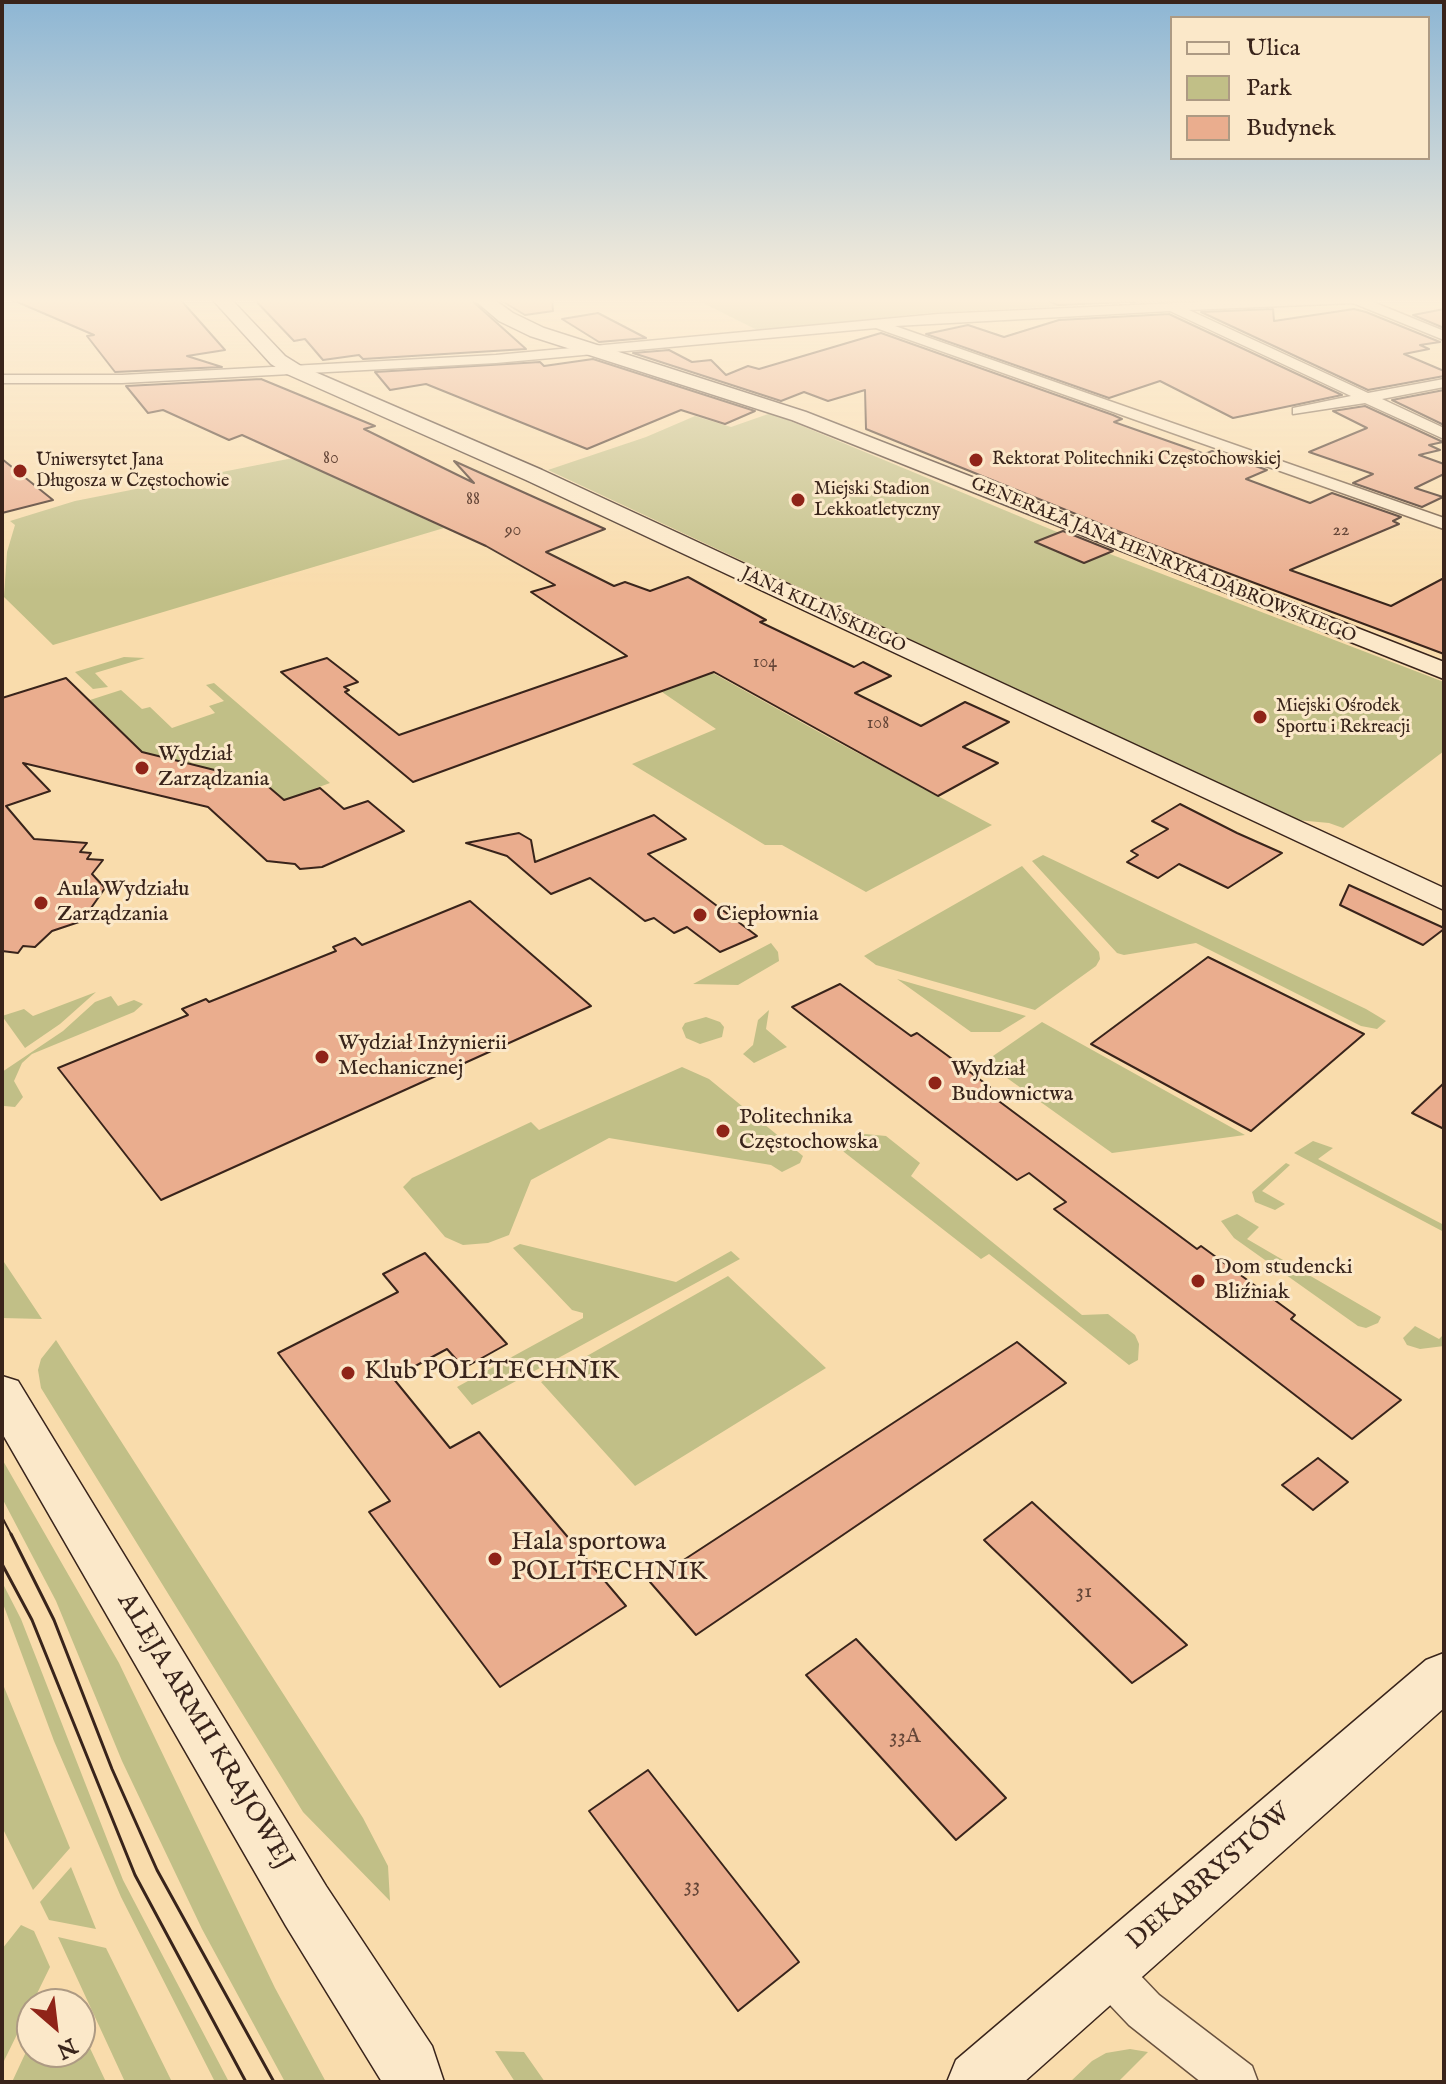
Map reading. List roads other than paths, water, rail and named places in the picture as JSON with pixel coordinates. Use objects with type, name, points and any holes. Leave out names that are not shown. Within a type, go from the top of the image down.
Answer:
[{"type":"street","name":"JANA KILIŃSKIEGO","points":[[352,395],[534,475],[1444,900]]},
{"type":"street","name":"GENERAŁA JANA HENRYKA DĄBROWSKIEGO","points":[[734,395],[799,416],[1444,671]]},
{"type":"street","points":[[1081,395],[1444,524]]},
{"type":"street","points":[[1362,395],[1444,434]]},
{"type":"street","points":[[1298,411],[1376,395]]},
{"type":"street","name":"ALEJA ARMII KRAJOWEJ","points":[[2,1393],[306,1906],[419,2077]]},
{"type":"street","name":"DEKABRYSTÓW","points":[[978,2082],[1444,1676]]},
{"type":"street","points":[[1106,1970],[1144,2010],[1236,2082]]},
{"type":"tram line","points":[[2,1517],[12,1536]]},
{"type":"tram line","points":[[12,1536],[54,1620],[112,1769],[157,1870],[274,2082]]},
{"type":"tram line","points":[[2,1564],[32,1620],[135,1875],[246,2082]]},
{"type":"place","name":"Rektorat Politechniki Częstochowskiej","points":[[976,460]]},
{"type":"place","name":"Uniwersytet Jana Długosza w Częstochowie","points":[[20,471]]},
{"type":"place","name":"Miejski Stadion Lekkoatletyczny","points":[[798,500]]},
{"type":"place","name":"Miejski Ośrodek Sportu i Rekreacji","points":[[1260,717]]},
{"type":"place","name":"Wydział Zarządzania","points":[[142,768]]},
{"type":"place","name":"Aula Wydziału Zarządzania","points":[[41,903]]},
{"type":"place","name":"Ciepłownia","points":[[700,915]]},
{"type":"place","name":"Wydział Inżynierii Mechanicznej","points":[[322,1057]]},
{"type":"place","name":"Wydział Budownictwa","points":[[935,1083]]},
{"type":"place","name":"Politechnika Częstochowska","points":[[723,1131]]},
{"type":"place","name":"Dom studencki Bliźniak","points":[[1198,1281]]},
{"type":"place","name":"Klub POLITECHNIK","points":[[348,1373]]},
{"type":"place","name":"Hala sportowa POLITECHNIK","points":[[495,1559]]}]
